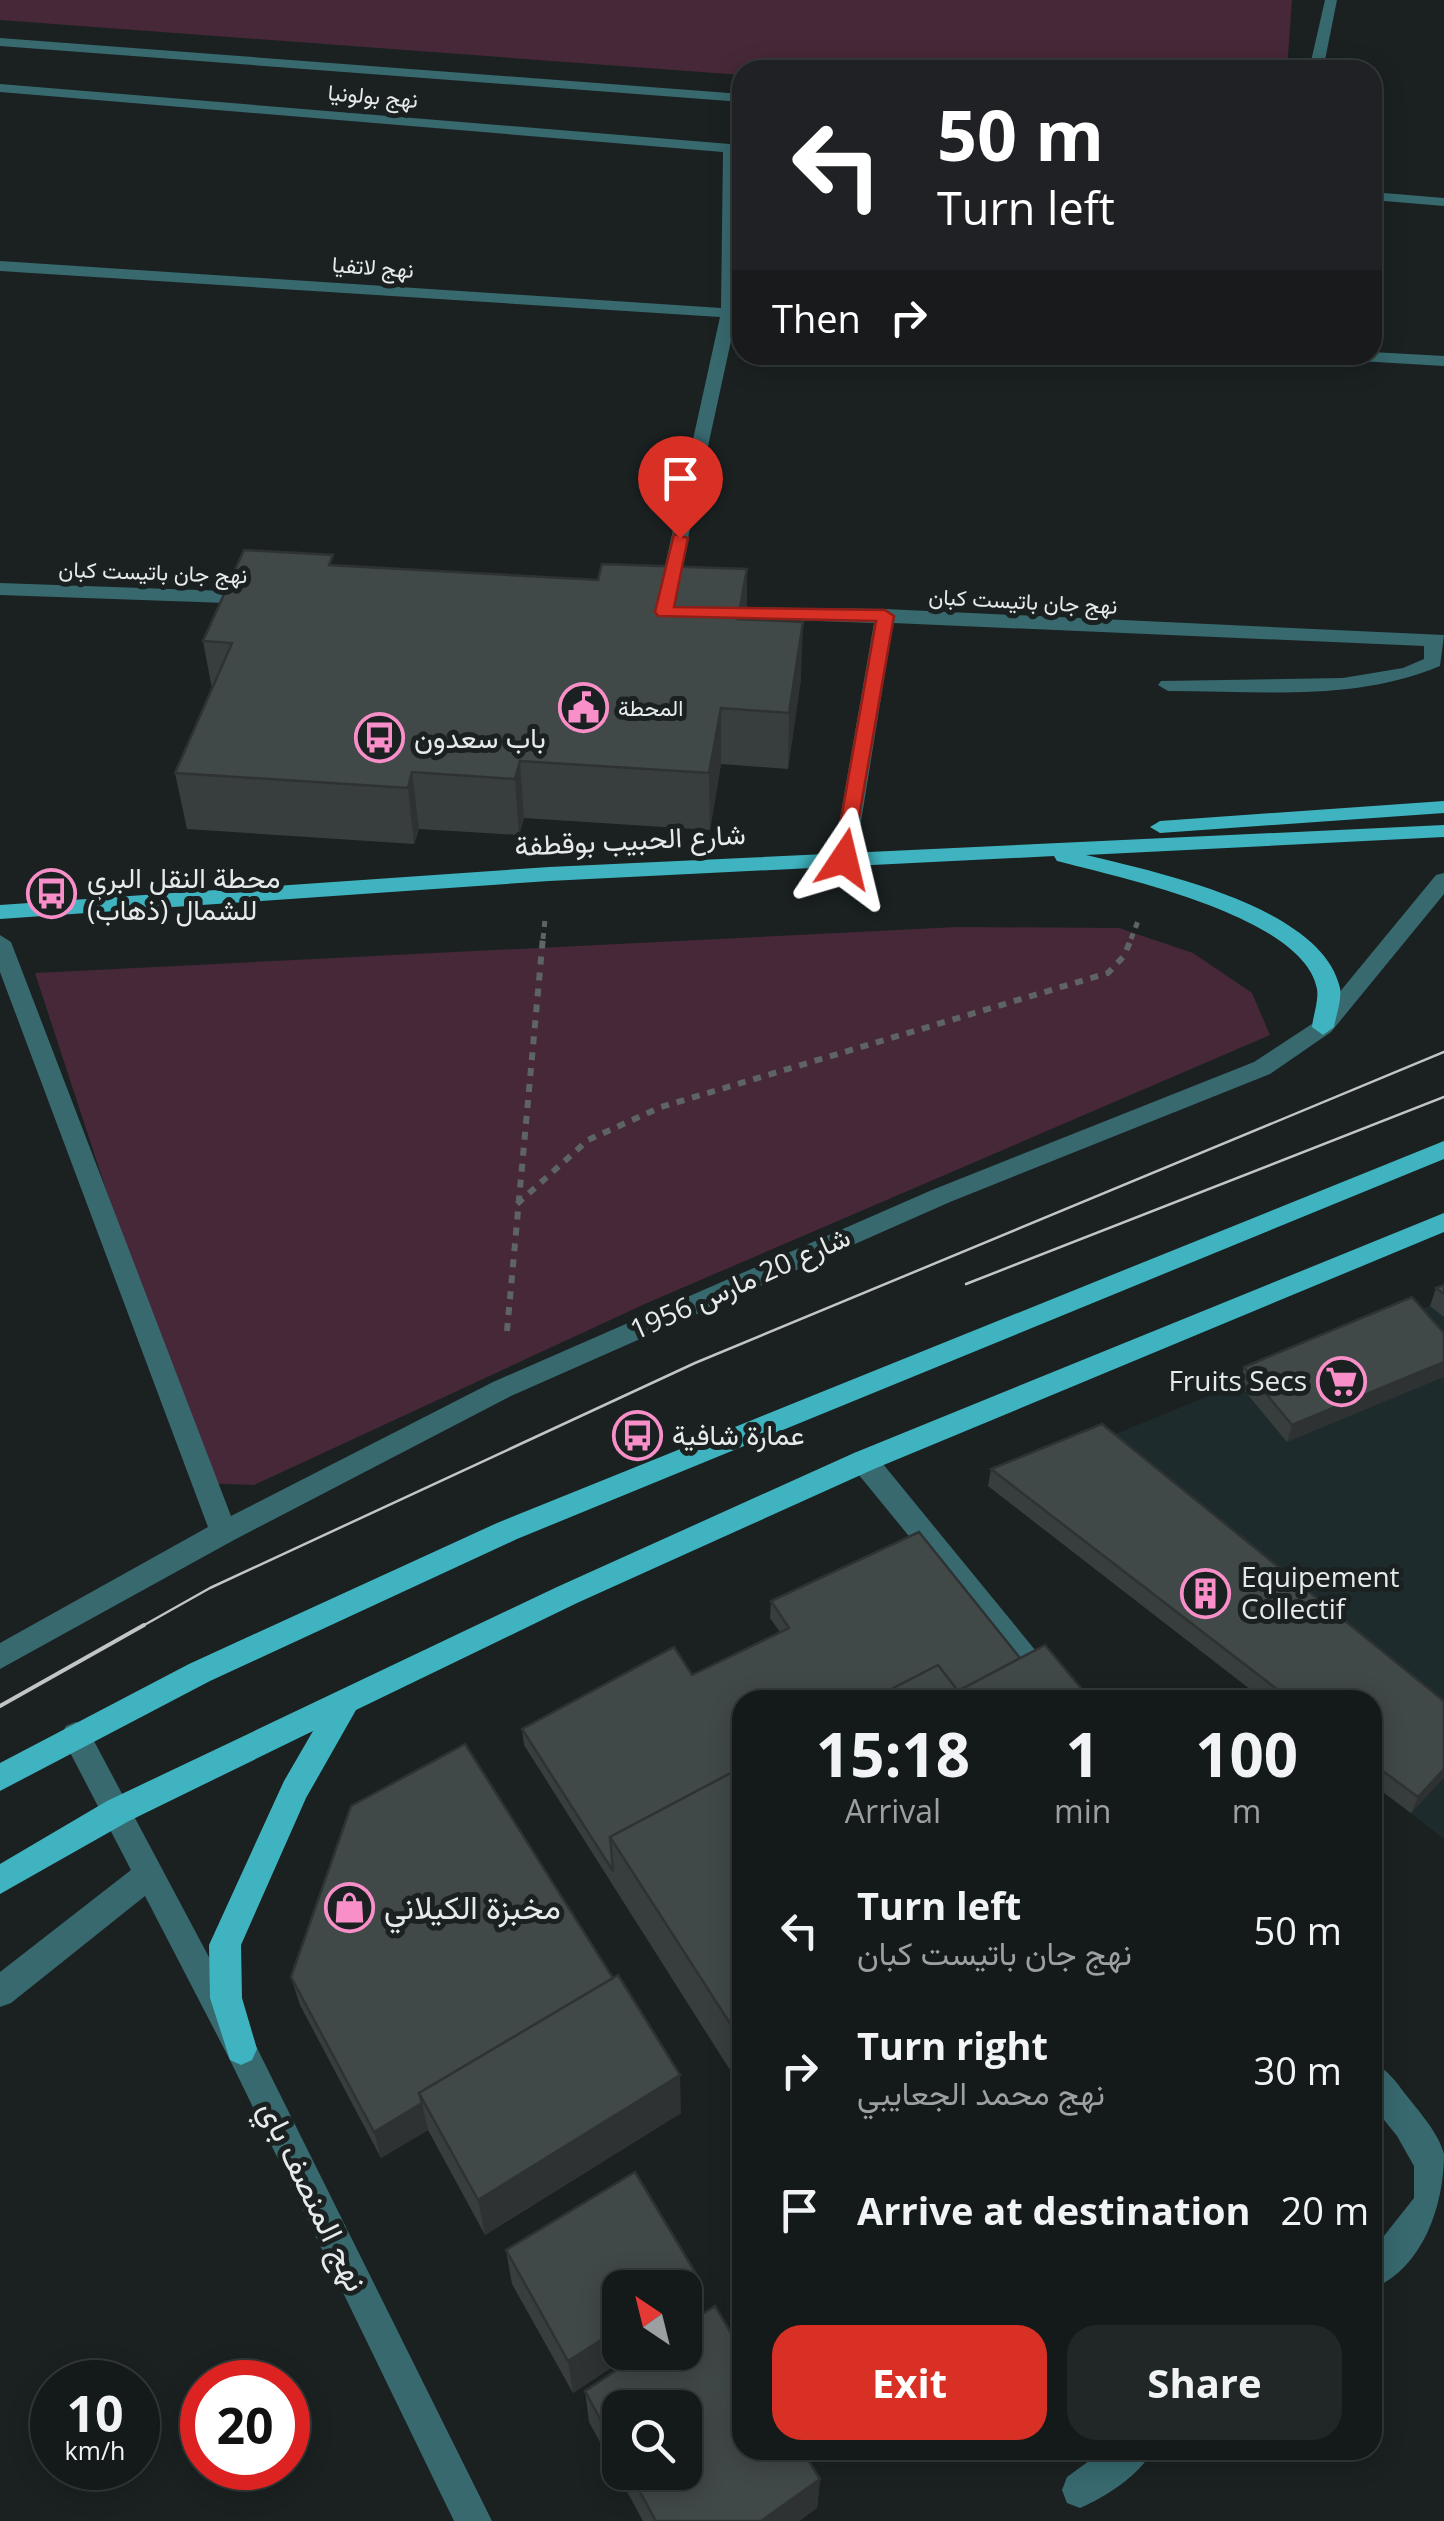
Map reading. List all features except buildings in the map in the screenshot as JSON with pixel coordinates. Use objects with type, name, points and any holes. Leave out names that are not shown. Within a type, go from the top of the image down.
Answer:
[{"type":"main road","points":[[958,853],[1106,830],[1444,806]]},
{"type":"main road","name":"شارع الحبيب بوقطفة","points":[[0,912],[549,874],[1444,831]]},
{"type":"main road","points":[[1040,849],[1154,879],[1236,906],[1294,941],[1321,968],[1331,986],[1332,1000],[1323,1027]]},
{"type":"main road","points":[[0,1778],[76,1735],[335,1606],[635,1474],[1444,1150]]},
{"type":"main road","points":[[0,1880],[118,1811],[567,1595],[864,1462],[1444,1222]]},
{"type":"main road","points":[[240,2049],[225,2004],[225,1945],[295,1790],[347,1700]]},
{"type":"street","points":[[1318,60],[1331,0]]},
{"type":"street","points":[[0,42],[732,97]]},
{"type":"street","name":"نهج بولونيا","points":[[0,88],[732,148]]},
{"type":"street","points":[[1382,197],[1444,202]]},
{"type":"street","name":"نهج لاتفيا","points":[[0,266],[732,313]]},
{"type":"street","name":"نهج جان باتيست كبان","points":[[732,332],[673,612],[885,616],[1279,638],[1439,641]]},
{"type":"street","points":[[1382,358],[1444,362]]},
{"type":"street","name":"نهج جان باتيست كبان","points":[[0,589],[274,599]]},
{"type":"street","points":[[844,859],[885,616]]},
{"type":"street","points":[[1168,685],[1367,682],[1415,673],[1433,662],[1439,641]]},
{"type":"street","name":"شارع 20 مارس 1956","points":[[0,1657],[224,1532],[502,1389],[941,1196],[1210,1092],[1288,1054],[1323,1027],[1444,880]]},
{"type":"street","points":[[0,942],[190,1454],[224,1532]]},
{"type":"street","points":[[864,1462],[1053,1690]]},
{"type":"street","name":"نهج المنصف باي","points":[[76,1735],[240,2049],[473,2521]]},
{"type":"street","points":[[0,1992],[149,1874]]},
{"type":"street","points":[[1382,2091],[1409,2124],[1431,2163],[1431,2204],[1382,2265]]},
{"type":"street","points":[[1080,2490],[1120,2460]]},
{"type":"path","points":[[502,1389],[549,874]]},
{"type":"path","points":[[517,1204],[588,1140],[662,1107],[1108,973],[1124,956],[1154,879]]},
{"type":"shaded area","points":[[0,0],[1292,0],[1288,60],[732,60],[732,74],[0,20]]},
{"type":"shaded area","points":[[957,927],[1119,928],[1193,953],[1252,993],[1270,1035],[647,1303],[254,1485],[202,1483],[35,973]]},
{"type":"shaded area","points":[[1444,1300],[1444,1839],[1382,1791],[1382,1690],[1251,1690],[988,1486]]},
{"type":"tram line","points":[[139,1628],[210,1588],[695,1363],[1444,1052]]},
{"type":"tram line","points":[[966,1284],[1444,1097]]},
{"type":"tram line","points":[[0,1706],[144,1625]]},
{"type":"place","name":"المحطة","points":[[583,708]]},
{"type":"place","name":"باب سعدون","points":[[379,738]]},
{"type":"place","name":"محطة النقل البري للشمال (ذهاب)","points":[[52,894]]},
{"type":"place","name":"Fruits Secs","points":[[1342,1381]]},
{"type":"place","name":"عمارة شافية","points":[[637,1435]]},
{"type":"place","name":"Equipement Collectif","points":[[1206,1593]]},
{"type":"place","name":"مخبزة الكيلاني","points":[[349,1908]]},
{"type":"route","points":[[680,538],[664,612],[885,616],[844,859]]}]
